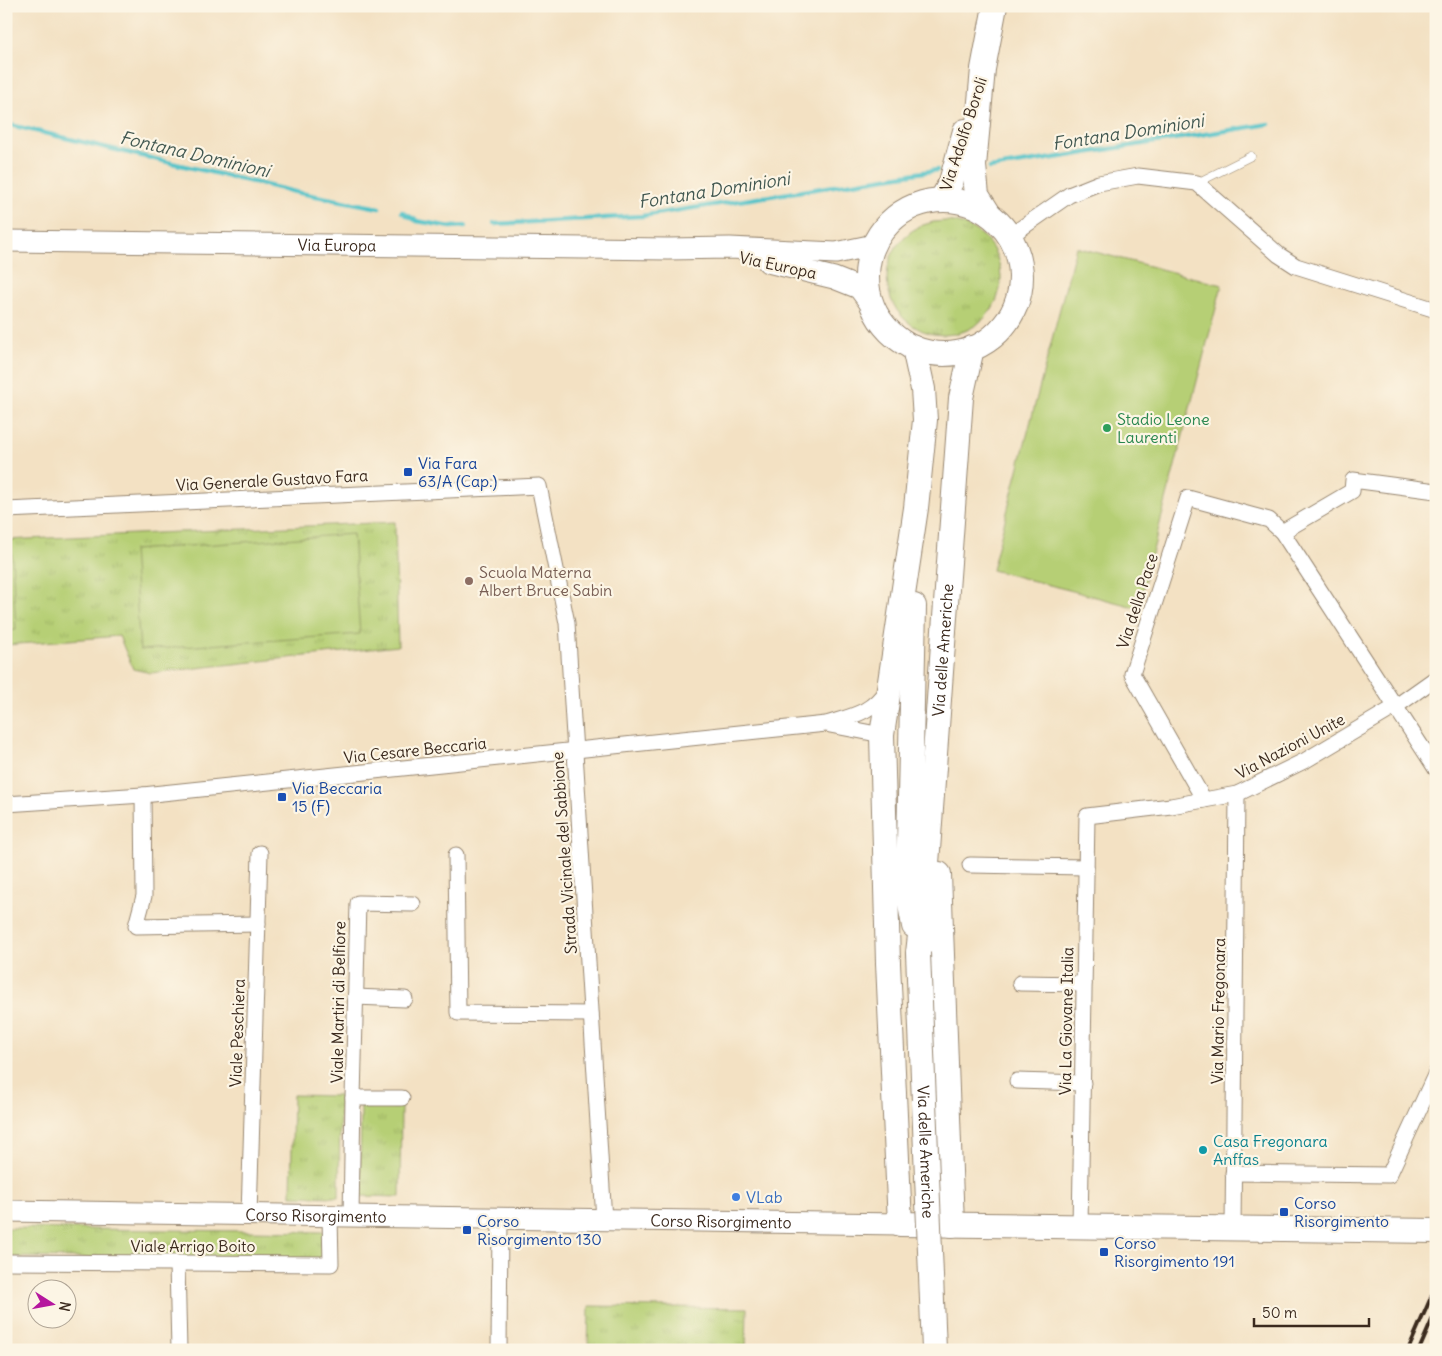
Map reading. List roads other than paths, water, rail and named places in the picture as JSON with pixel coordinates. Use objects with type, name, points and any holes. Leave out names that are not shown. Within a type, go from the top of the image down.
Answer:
[{"type":"main road","name":"Via Adolfo Boroli","points":[[942,199],[956,165],[983,69],[995,6]]},
{"type":"main road","name":"Via Adolfo Boroli","points":[[983,69],[974,166],[978,195],[989,214]]},
{"type":"main road","points":[[942,199],[967,203],[989,214],[1010,236],[1018,256],[1020,270],[1018,299],[1010,318],[998,331],[972,348],[961,352],[943,354],[914,348],[895,336],[883,324],[875,310],[869,294],[867,277],[874,245],[895,217],[909,208],[942,199]]},
{"type":"main road","name":"Via Europa","points":[[6,241],[668,249],[730,248],[836,252],[874,245]]},
{"type":"main road","name":"Via Europa","points":[[668,249],[735,256],[789,265],[834,278],[859,288],[875,310]]},
{"type":"main road","points":[[900,1224],[888,953],[882,735],[916,508],[925,420],[923,389],[914,348]]},
{"type":"main road","name":"Via delle Americhe","points":[[934,1350],[918,953],[961,398],[972,348]]},
{"type":"main road","name":"Via delle Americhe","points":[[916,508],[908,893],[918,953]]},
{"type":"main road","points":[[882,735],[895,745],[901,754],[910,794]]},
{"type":"main road","points":[[934,758],[952,1225]]},
{"type":"main road","name":"Corso Risorgimento","points":[[6,1211],[1436,1231]]},
{"type":"street","points":[[1010,236],[1069,195],[1099,183],[1138,176],[1198,183],[1279,255],[1296,266],[1436,310]]},
{"type":"street","points":[[1282,532],[1352,491],[1354,480],[1436,491]]},
{"type":"street","name":"Via Generale Gustavo Fara","points":[[6,510],[539,486]]},
{"type":"street","name":"Strada Vicinale del Sabbione","points":[[539,486],[567,623],[604,1220]]},
{"type":"street","name":"Via della Pace","points":[[1204,800],[1132,674],[1188,498],[1269,520],[1282,532],[1436,769]]},
{"type":"street","name":"Via Nazioni Unite","points":[[1087,816],[1237,794],[1306,760],[1395,707],[1436,678]]},
{"type":"street","name":"Via Cesare Beccaria","points":[[6,804],[143,795],[575,752],[826,724],[861,713],[879,702],[890,685]]},
{"type":"street","name":"Via Cesare Beccaria","points":[[826,724],[882,735]]},
{"type":"street","name":"Via Mario Fregonara","points":[[1233,1229],[1237,794]]},
{"type":"street","points":[[143,795],[144,896],[136,926],[258,924]]},
{"type":"street","name":"Via La Giovane Italia","points":[[1080,1227],[1087,816]]},
{"type":"street","name":"Viale Peschiera","points":[[249,1215],[260,853]]},
{"type":"street","points":[[456,856],[458,1014],[591,1014]]},
{"type":"street","points":[[970,864],[1086,867]]},
{"type":"street","name":"Viale Martiri di Belfiore","points":[[351,1216],[358,903],[413,904]]},
{"type":"street","points":[[1020,983],[1084,984]]},
{"type":"street","points":[[355,998],[405,998]]},
{"type":"street","points":[[1233,1173],[1389,1175],[1436,1074]]},
{"type":"street","points":[[1018,1081],[1083,1083]]},
{"type":"street","points":[[353,1098],[402,1098]]},
{"type":"street","name":"Viale Arrigo Boito","points":[[6,1262],[331,1264],[330,1216]]},
{"type":"street","points":[[499,1350],[500,1218]]},
{"type":"street","points":[[178,1263],[179,1350]]},
{"type":"lane","points":[[1198,183],[1251,156]]},
{"type":"waterway","name":"Fontana Dominioni","points":[[6,124],[295,192],[379,208]]},
{"type":"waterway","name":"Fontana Dominioni","points":[[990,168],[1269,124]]},
{"type":"waterway","name":"Fontana Dominioni","points":[[494,224],[642,216],[937,170]]},
{"type":"waterway","name":"Fontana Dominioni","points":[[402,212],[417,221],[451,227],[466,226]]},
{"type":"railway","points":[[1408,1350],[1436,1286]]},
{"type":"railway","points":[[1419,1350],[1436,1311]]},
{"type":"place","name":"Stadio Leone Laurenti","points":[[1107,428]]},
{"type":"place","name":"Via Fara 63/A (Cap.)","points":[[408,472]]},
{"type":"place","name":"Scuola Materna Albert Bruce Sabin","points":[[469,581]]},
{"type":"place","name":"Via Beccaria 15 (F)","points":[[282,797]]},
{"type":"place","name":"Casa Fregonara Anffas","points":[[1203,1150]]},
{"type":"place","name":"VLab","points":[[736,1197]]},
{"type":"place","name":"Corso Risorgimento","points":[[1284,1212]]},
{"type":"place","name":"Corso Risorgimento 130","points":[[467,1230]]},
{"type":"place","name":"Corso Risorgimento 191","points":[[1104,1252]]}]
